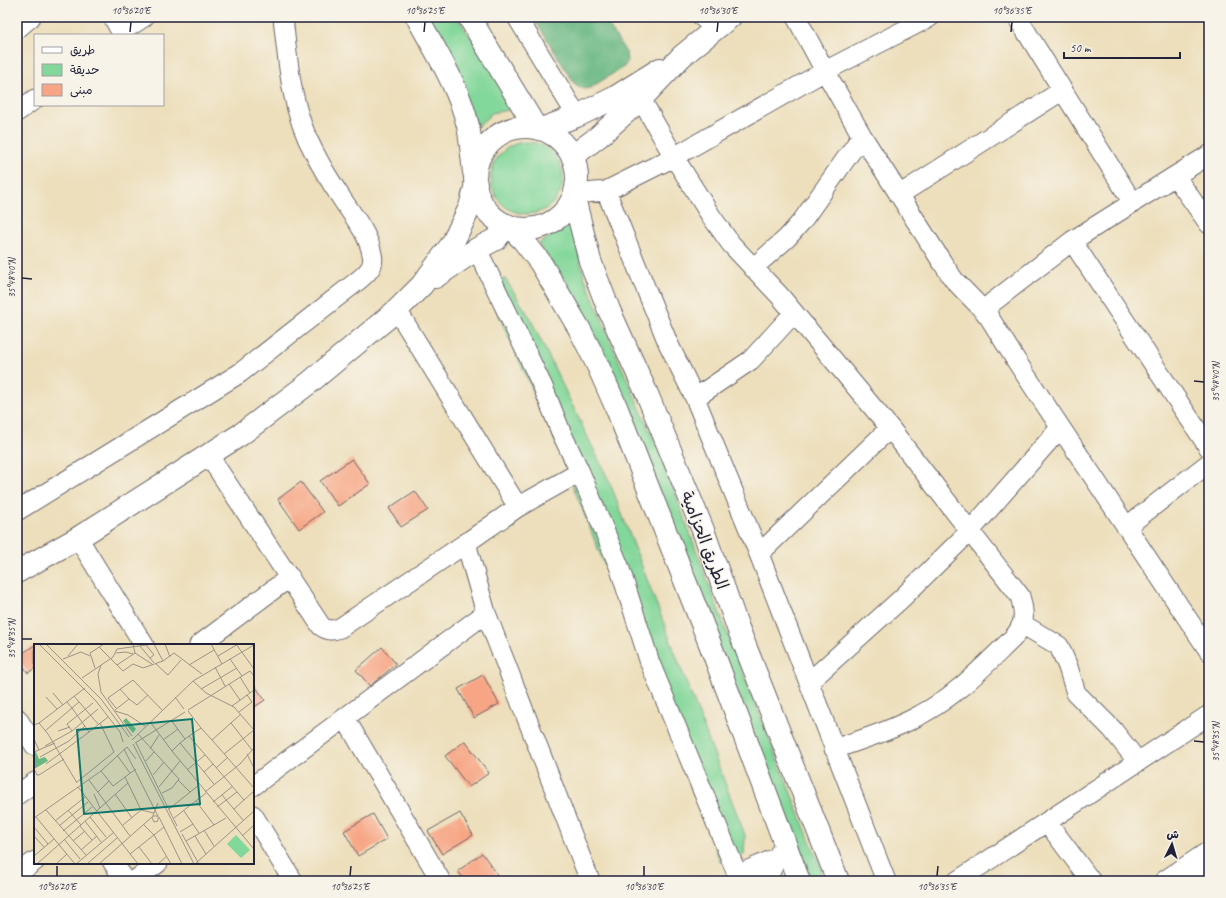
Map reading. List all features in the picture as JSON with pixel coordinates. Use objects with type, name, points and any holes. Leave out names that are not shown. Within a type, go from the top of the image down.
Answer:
[{"type":"main road","name":"الطريق الحزامية","points":[[417,17],[459,97],[468,126],[475,181],[478,195],[482,204],[493,217],[508,226],[523,240],[540,262],[580,330],[598,366],[617,409],[710,644],[781,850],[799,881]]},
{"type":"main road","points":[[470,17],[539,129],[577,116],[614,98],[682,56]]},
{"type":"main road","points":[[572,156],[598,137],[641,99],[716,21]]},
{"type":"main road","name":"الطريق الحزامية","points":[[475,181],[477,164],[484,150],[494,139],[507,131],[521,127],[539,129],[554,135],[565,144],[577,169],[578,184],[574,196],[566,211],[554,221],[540,227],[525,230],[508,226]]},
{"type":"main road","points":[[17,572],[78,538],[240,435],[309,383],[397,310],[422,285],[452,244],[470,207],[475,181]]},
{"type":"main road","name":"الطريق الحزامية","points":[[574,196],[590,261],[606,303],[647,394],[703,530],[738,628],[838,881]]},
{"type":"main road","points":[[422,285],[477,249],[496,239],[508,226]]},
{"type":"street","points":[[17,29],[32,17]]},
{"type":"street","points":[[117,28],[144,17]]},
{"type":"street","points":[[17,511],[240,373],[360,279],[371,268],[373,256],[368,238],[337,192],[313,151],[297,112],[290,80],[282,17]]},
{"type":"street","points":[[517,17],[577,116]]},
{"type":"street","points":[[796,17],[862,136],[954,280],[989,317],[1016,362],[1209,650]]},
{"type":"street","points":[[574,196],[606,191],[674,157],[825,71],[930,17]]},
{"type":"street","points":[[1017,17],[1133,203]]},
{"type":"street","points":[[899,195],[1062,90]]},
{"type":"street","points":[[641,99],[674,157],[711,216],[731,244],[780,296],[890,428],[1020,596],[1024,611],[1022,624],[1018,632],[943,702],[902,724],[834,749]]},
{"type":"street","points":[[17,112],[34,100]]},
{"type":"street","points":[[753,268],[787,238],[802,221],[862,136]]},
{"type":"street","points":[[984,311],[993,302],[1072,241],[1209,155]]},
{"type":"street","points":[[1175,176],[1209,224]]},
{"type":"street","points":[[606,191],[668,343],[695,398],[759,554],[886,881]]},
{"type":"street","points":[[1072,241],[1209,448]]},
{"type":"street","points":[[477,249],[543,387],[580,472],[619,566],[650,663],[739,878],[781,850]]},
{"type":"street","points":[[397,310],[518,507]]},
{"type":"street","points":[[695,398],[751,360],[794,313]]},
{"type":"street","points":[[759,554],[890,428]]},
{"type":"street","points":[[809,682],[901,599],[970,531],[1060,428]]},
{"type":"street","points":[[209,456],[321,626],[326,629],[334,630],[340,628],[518,507],[580,472]]},
{"type":"street","points":[[1126,527],[1209,463]]},
{"type":"street","points":[[78,538],[143,644]]},
{"type":"street","points":[[466,543],[486,612],[590,881]]},
{"type":"street","points":[[200,644],[290,577]]},
{"type":"street","points":[[254,785],[486,612]]},
{"type":"street","points":[[1022,624],[1058,646],[1068,667],[1076,693],[1112,729],[1138,762]]},
{"type":"street","points":[[956,881],[1209,715]]},
{"type":"street","points":[[17,718],[34,744]]},
{"type":"street","points":[[345,718],[441,881]]},
{"type":"street","points":[[17,795],[34,783]]},
{"type":"street","points":[[254,817],[293,881]]},
{"type":"street","points":[[1047,822],[1091,881]]},
{"type":"street","points":[[766,881],[781,850]]},
{"type":"street","points":[[1164,881],[1209,852]]},
{"type":"street","points":[[17,874],[34,863]]},
{"type":"street","points":[[1191,863],[1202,881]]},
{"type":"street","points":[[114,864],[126,881]]},
{"type":"street","points":[[134,881],[157,864]]},
{"type":"green space","points":[[427,17],[457,17],[518,108],[492,113],[477,127]]},
{"type":"green space","points":[[533,17],[603,17],[626,52],[627,62],[625,66],[590,88],[583,89],[574,83]]},
{"type":"green space","points":[[527,142],[547,148],[557,158],[563,178],[557,198],[547,208],[527,214],[507,208],[497,198],[491,178],[497,158],[507,148]]},
{"type":"green space","points":[[571,224],[584,276],[615,352],[662,458],[727,633],[826,881],[812,881],[605,361],[569,286],[538,244]]},
{"type":"green space","points":[[478,269],[506,280],[529,316],[610,483],[745,835],[744,855],[720,861],[643,661],[551,431]]},
{"type":"building","points":[[352,459],[370,484],[338,506],[320,481]]},
{"type":"building","points":[[301,482],[323,512],[299,529],[278,499]]},
{"type":"building","points":[[415,491],[428,510],[401,527],[389,508]]},
{"type":"building","points":[[34,646],[34,669],[28,673],[17,657]]},
{"type":"building","points":[[382,647],[396,664],[370,686],[356,670]]},
{"type":"building","points":[[483,675],[499,704],[474,718],[458,689]]},
{"type":"building","points":[[254,684],[265,700],[254,707]]},
{"type":"building","points":[[465,741],[489,773],[469,787],[445,756]]},
{"type":"building","points":[[460,813],[473,835],[442,854],[428,831]]},
{"type":"building","points":[[373,814],[387,839],[358,856],[344,831]]},
{"type":"building","points":[[482,853],[497,874],[487,881],[465,881],[458,871]]}]
